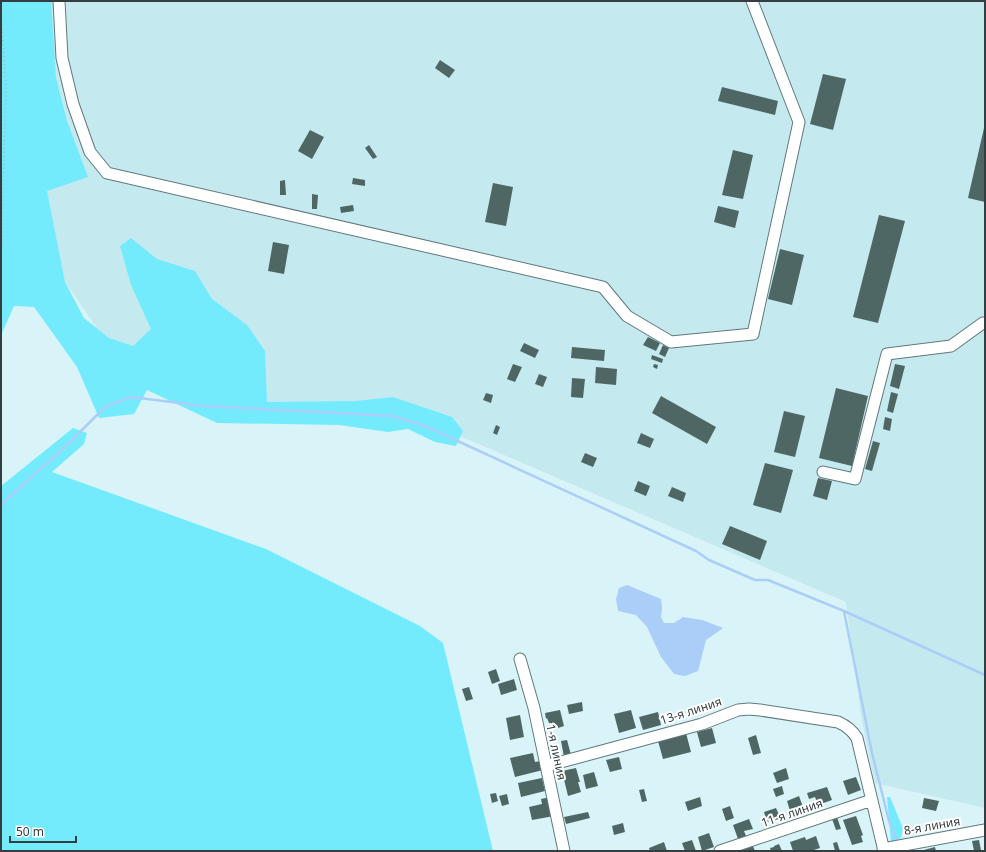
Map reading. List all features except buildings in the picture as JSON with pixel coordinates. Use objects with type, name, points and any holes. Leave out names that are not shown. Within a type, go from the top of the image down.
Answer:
[{"type":"street","points":[[59,1],[62,58],[73,104],[90,152],[107,173],[603,287],[627,316],[671,342],[753,334],[799,122],[752,1]]},
{"type":"street","points":[[823,472],[854,479],[887,354],[951,346],[984,323]]},
{"type":"street","name":"1-я линия","points":[[520,659],[534,708],[564,851]]},
{"type":"street","name":"13-я линия","points":[[546,766],[702,724],[738,710],[760,710],[838,722],[847,726],[853,731],[857,738],[872,800]]},
{"type":"street","points":[[872,800],[884,850]]},
{"type":"street","name":"11-я линия","points":[[720,851],[872,800]]},
{"type":"street","name":"8-я линия","points":[[884,850],[985,830]]},
{"type":"path","points":[[1,12],[6,88],[1,247]]},
{"type":"shaded area","points":[[1,1],[51,1],[56,78],[67,121],[88,177],[47,191],[65,282],[84,318],[109,338],[133,346],[151,329],[131,285],[120,246],[131,238],[157,259],[195,271],[212,299],[247,325],[265,351],[267,402],[356,401],[393,397],[452,417],[463,431],[456,446],[435,442],[408,429],[388,432],[339,425],[217,423],[147,390],[134,414],[99,418],[77,367],[34,307],[14,306],[1,333]]},
{"type":"shaded area","points":[[14,1],[985,1],[985,808],[875,783],[861,716],[846,602],[469,440],[387,409],[217,405],[104,338],[45,253]]},
{"type":"shaded area","points":[[73,428],[87,433],[84,444],[52,472],[266,549],[420,626],[443,643],[493,851],[1,851],[1,486]]},
{"type":"shaded area","points":[[627,585],[661,599],[661,617],[664,623],[674,623],[683,617],[702,620],[723,628],[706,640],[698,671],[685,676],[674,674],[661,657],[647,627],[636,615],[618,611],[616,599],[619,588]]},
{"type":"shaded area","points":[[887,797],[890,797],[903,828],[901,838],[891,842]]},
{"type":"waterway","points":[[1,505],[68,444],[105,407],[131,397],[204,406],[393,416],[425,426],[696,551],[709,560],[755,580],[768,580],[844,611],[985,675]]},
{"type":"waterway","points":[[844,611],[872,753],[889,821],[897,842]]}]
